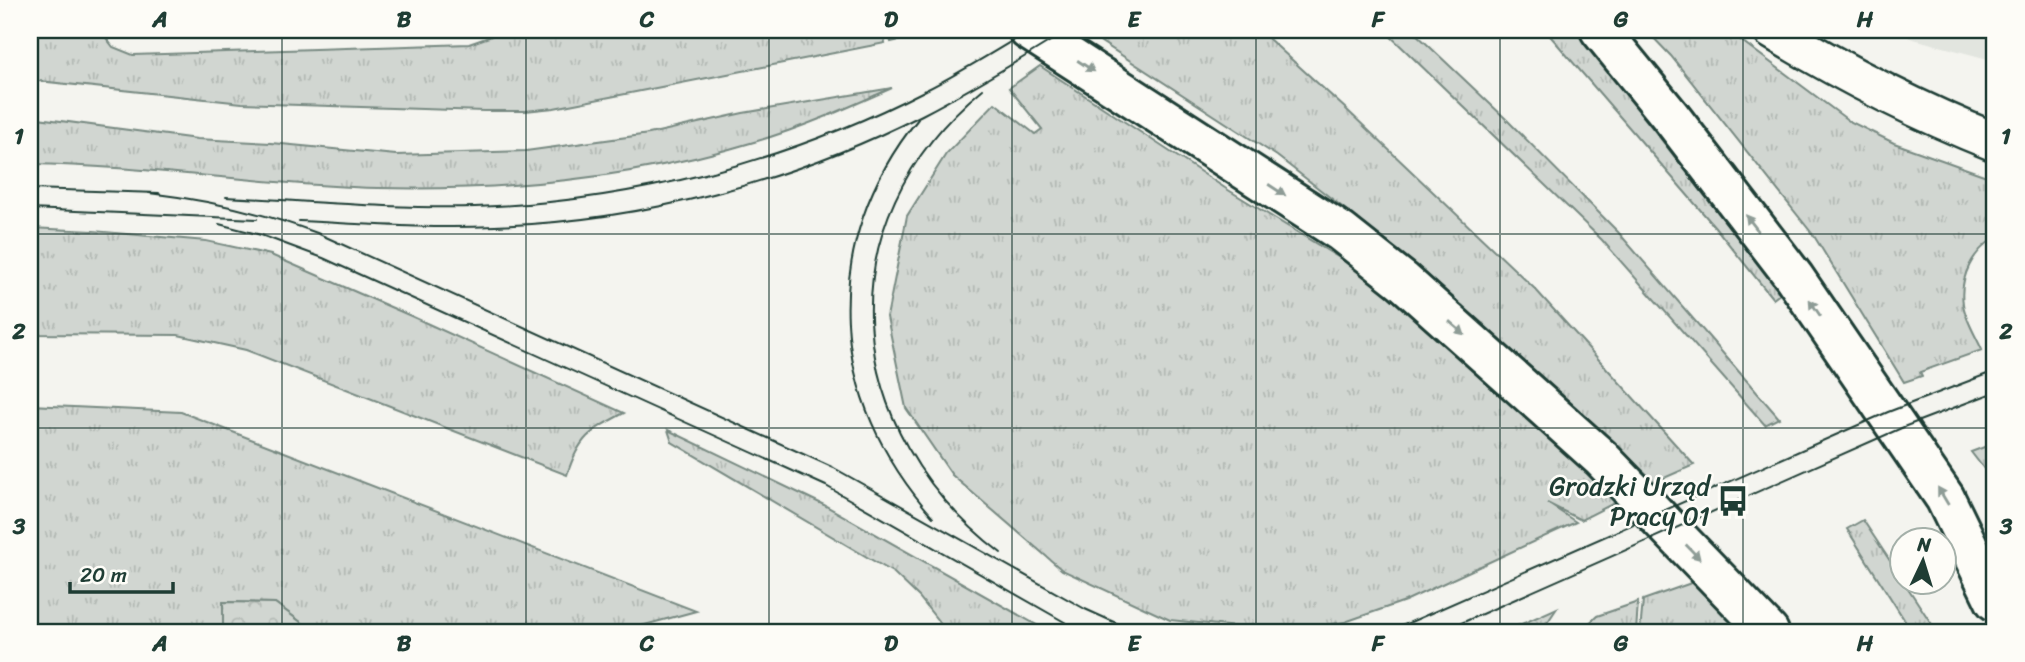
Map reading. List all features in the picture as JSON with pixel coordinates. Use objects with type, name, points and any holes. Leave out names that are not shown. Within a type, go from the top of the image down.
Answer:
[{"type":"main road","points":[[1028,30],[1340,232],[1403,281],[1601,458],[1769,632]]},
{"type":"main road","points":[[1600,30],[1794,277],[1945,498],[1995,601]]},
{"type":"street","points":[[1772,30],[1860,80],[1995,142]]},
{"type":"shaded area","points":[[1898,30],[1995,30],[1995,61],[1910,38]]},
{"type":"green space","points":[[30,30],[100,30],[113,47],[133,55],[469,44],[502,30],[882,30],[885,43],[554,108],[484,111],[242,103],[30,80]]},
{"type":"green space","points":[[888,30],[916,30],[922,35],[891,42]]},
{"type":"green space","points":[[1097,30],[1259,30],[1536,290],[1694,465],[1655,482],[1579,410],[1414,263],[1277,156],[1089,34]]},
{"type":"green space","points":[[1384,30],[1412,30],[1506,119],[1618,232],[1779,418],[1765,425],[1602,240]]},
{"type":"green space","points":[[1545,30],[1573,30],[1586,43],[1781,293],[1773,299],[1715,227]]},
{"type":"green space","points":[[1646,30],[1727,30],[1849,121],[1894,143],[1995,179],[1995,238],[1974,257],[1963,284],[1962,294],[1966,316],[1982,350],[1920,372],[1922,376],[1904,382],[1814,236],[1671,56]]},
{"type":"green space","points":[[1040,66],[1225,188],[1351,265],[1476,368],[1620,500],[1581,520],[1547,503],[1576,522],[1405,601],[1345,622],[1284,632],[1170,620],[1062,570],[952,475],[906,408],[887,317],[907,216],[946,154],[995,103],[1035,134],[1042,129],[1009,88]]},
{"type":"green space","points":[[892,88],[789,130],[708,155],[615,174],[521,185],[378,188],[30,164],[30,117],[197,139],[396,155],[526,151],[649,134],[743,113]]},
{"type":"green space","points":[[30,228],[206,241],[271,255],[624,413],[587,436],[576,452],[567,475],[246,350],[178,335],[30,334]]},
{"type":"green space","points":[[30,405],[181,412],[696,611],[619,632],[328,632],[313,631],[275,603],[224,602],[223,632],[30,632]]},
{"type":"green space","points":[[668,430],[824,505],[1049,632],[947,632],[919,597],[894,573],[672,442]]},
{"type":"green space","points":[[1995,443],[1995,483],[1971,452]]},
{"type":"green space","points":[[1863,520],[1888,558],[1888,594],[1847,529]]},
{"type":"green space","points":[[1694,582],[1741,632],[1640,632],[1643,600]]},
{"type":"green space","points":[[1889,596],[1913,596],[1937,632],[1912,632]]},
{"type":"green space","points":[[223,602],[275,603],[313,631],[328,632],[223,632]]},
{"type":"green space","points":[[1638,602],[1636,632],[1580,632],[1597,616]]},
{"type":"green space","points":[[1557,608],[1541,632],[1504,632]]},
{"type":"tram line","points":[[226,197],[381,206],[475,207],[591,197],[649,187],[762,158],[871,116],[951,77],[1030,30]]},
{"type":"tram line","points":[[299,221],[446,227],[550,223],[605,216],[714,194],[821,160],[872,139],[959,95],[1068,30]]},
{"type":"tram line","points":[[983,89],[931,142],[895,200],[875,261],[871,324],[882,387],[908,447],[947,503],[1001,553]]},
{"type":"tram line","points":[[918,119],[885,167],[863,217],[850,269],[848,321],[855,372],[872,423],[898,471],[933,517]]},
{"type":"tram line","points":[[30,189],[159,193]]},
{"type":"tram line","points":[[149,193],[234,208],[317,233],[834,468],[1085,609],[1136,632]]},
{"type":"tram line","points":[[30,209],[257,219]]},
{"type":"tram line","points":[[219,224],[261,235],[323,258],[826,486],[1082,632]]},
{"type":"tram line","points":[[1388,632],[1888,412],[1995,371]]},
{"type":"tram line","points":[[1441,632],[1906,426],[1995,392]]},
{"type":"place","name":"Grodzki Urząd Pracy 01","points":[[1733,501]]}]
